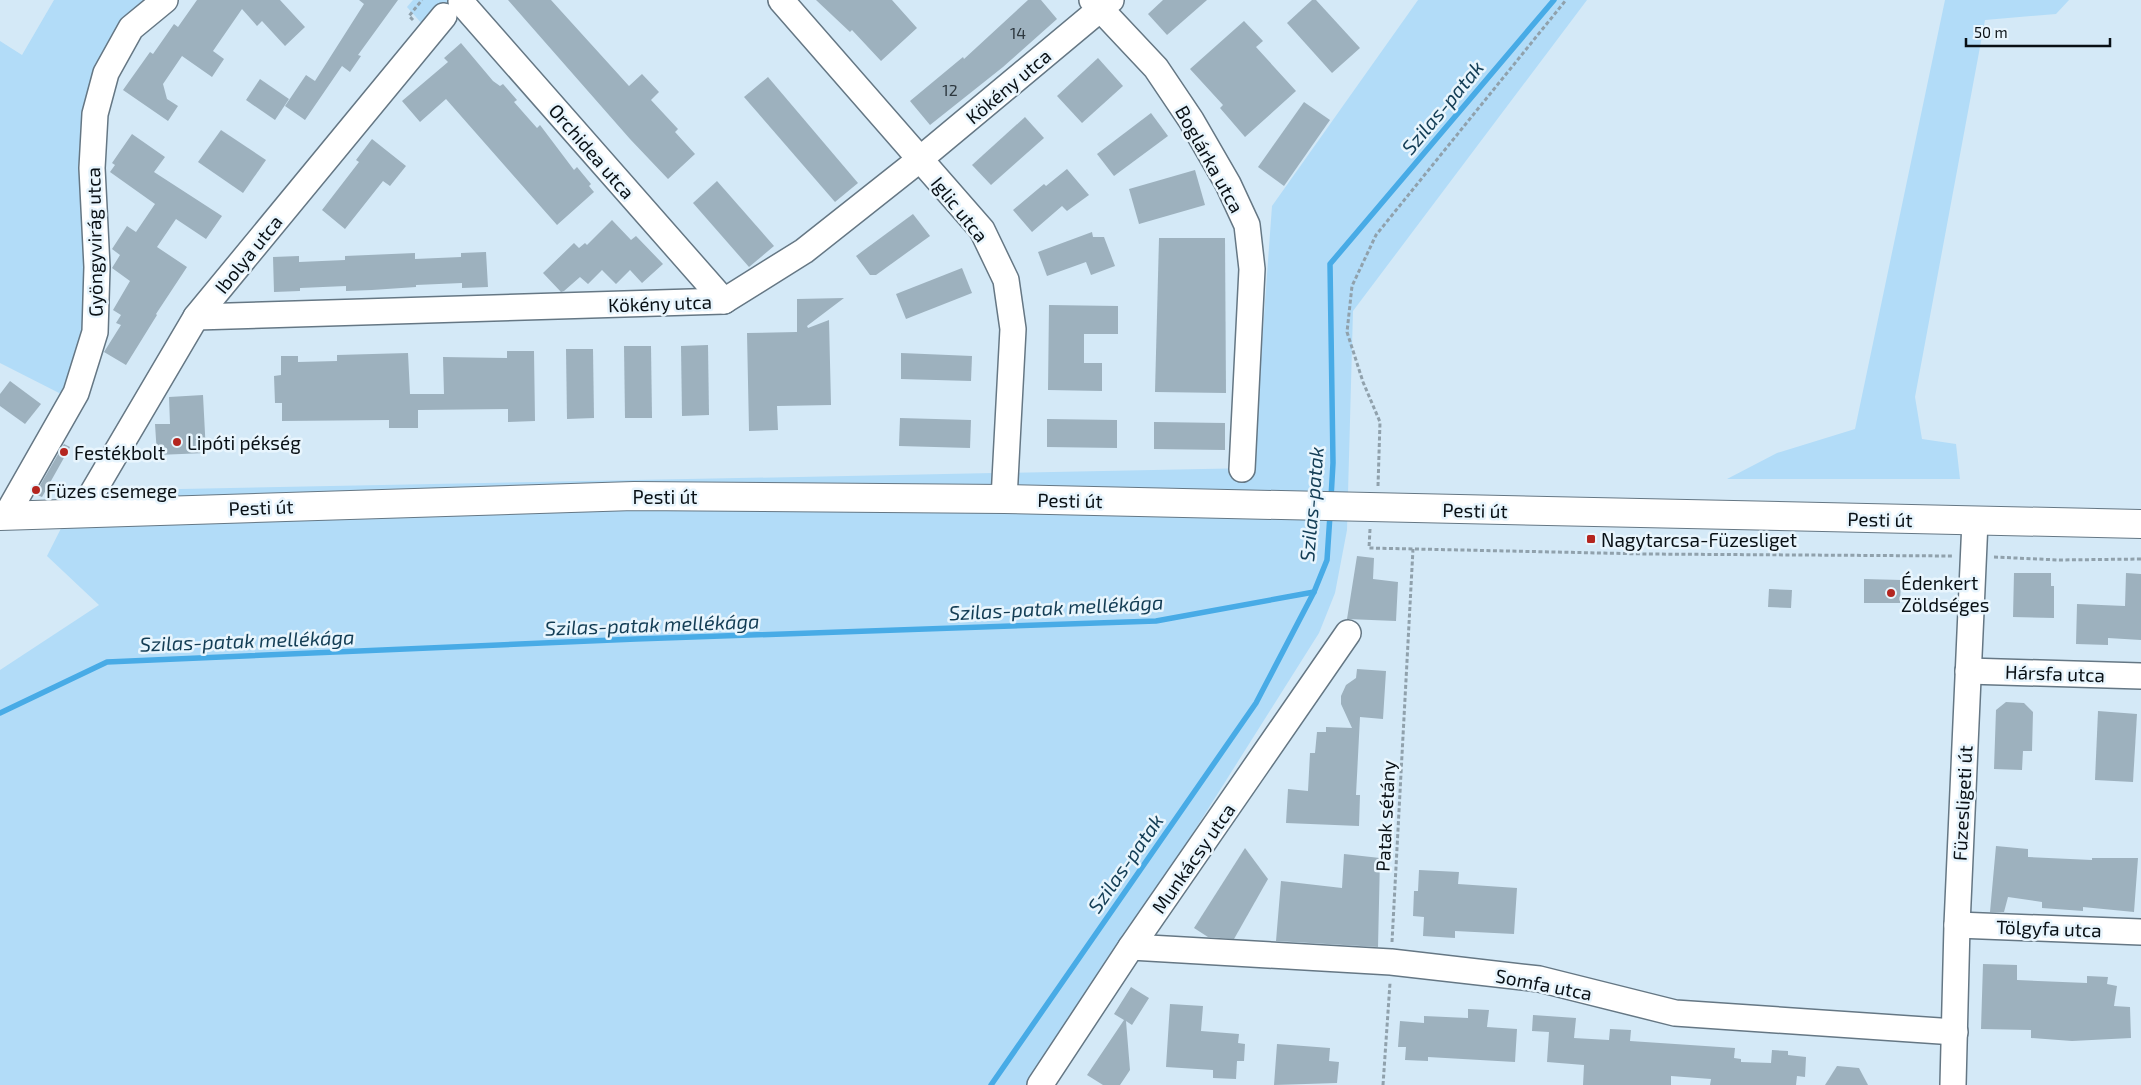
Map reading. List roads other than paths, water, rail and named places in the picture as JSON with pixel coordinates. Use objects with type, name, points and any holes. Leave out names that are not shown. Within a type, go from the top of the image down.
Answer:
[{"type":"main road","name":"Pesti út","points":[[3,516],[625,496],[1004,499],[1300,506],[1367,504],[2141,524]]},
{"type":"street","name":"Gyöngyvirág utca","points":[[3,516],[76,393],[95,332],[97,267],[92,168],[95,114],[106,73],[131,28],[165,0]]},
{"type":"street","name":"Iglic utca","points":[[781,0],[982,230],[1006,280],[1013,329],[1004,499]]},
{"type":"street","name":"Kökény utca","points":[[196,317],[724,301],[804,251],[919,160],[1101,3]]},
{"type":"street","name":"Boglárka utca","points":[[1101,3],[1156,68],[1181,105],[1228,184],[1247,225],[1252,269],[1242,469]]},
{"type":"street","name":"Orchidea utca","points":[[452,9],[724,301]]},
{"type":"street","name":"Ibolya utca","points":[[80,514],[196,317],[452,9]]},
{"type":"street","name":"Füzesligeti út","points":[[1953,1085],[1957,925],[1975,521]]},
{"type":"street","name":"Munkácsy utca","points":[[1040,1085],[1131,947],[1348,633]]},
{"type":"street","name":"Hársfa utca","points":[[1968,671],[2141,676]]},
{"type":"street","name":"Tölgyfa utca","points":[[1957,925],[2141,932]]},
{"type":"street","name":"Somfa utca","points":[[1131,947],[1391,962],[1538,979],[1675,1013],[1955,1032]]},
{"type":"waterway","name":"Szilas-patak","points":[[1331,498],[1333,463],[1330,264],[1554,0]]},
{"type":"waterway","name":"Szilas-patak","points":[[991,1085],[1256,703],[1314,592],[1327,560],[1330,515]]},
{"type":"waterway","name":"Szilas-patak mellékága","points":[[0,713],[107,662],[636,639],[1156,621],[1314,592]]},
{"type":"place","name":"Lipóti pékség","points":[[177,442]]},
{"type":"place","name":"Festékbolt","points":[[64,452]]},
{"type":"place","name":"Füzes csemege","points":[[36,490]]},
{"type":"place","name":"Nagytarcsa-Füzesliget","points":[[1591,539]]},
{"type":"place","name":"Édenkert Zöldséges","points":[[1891,593]]}]
